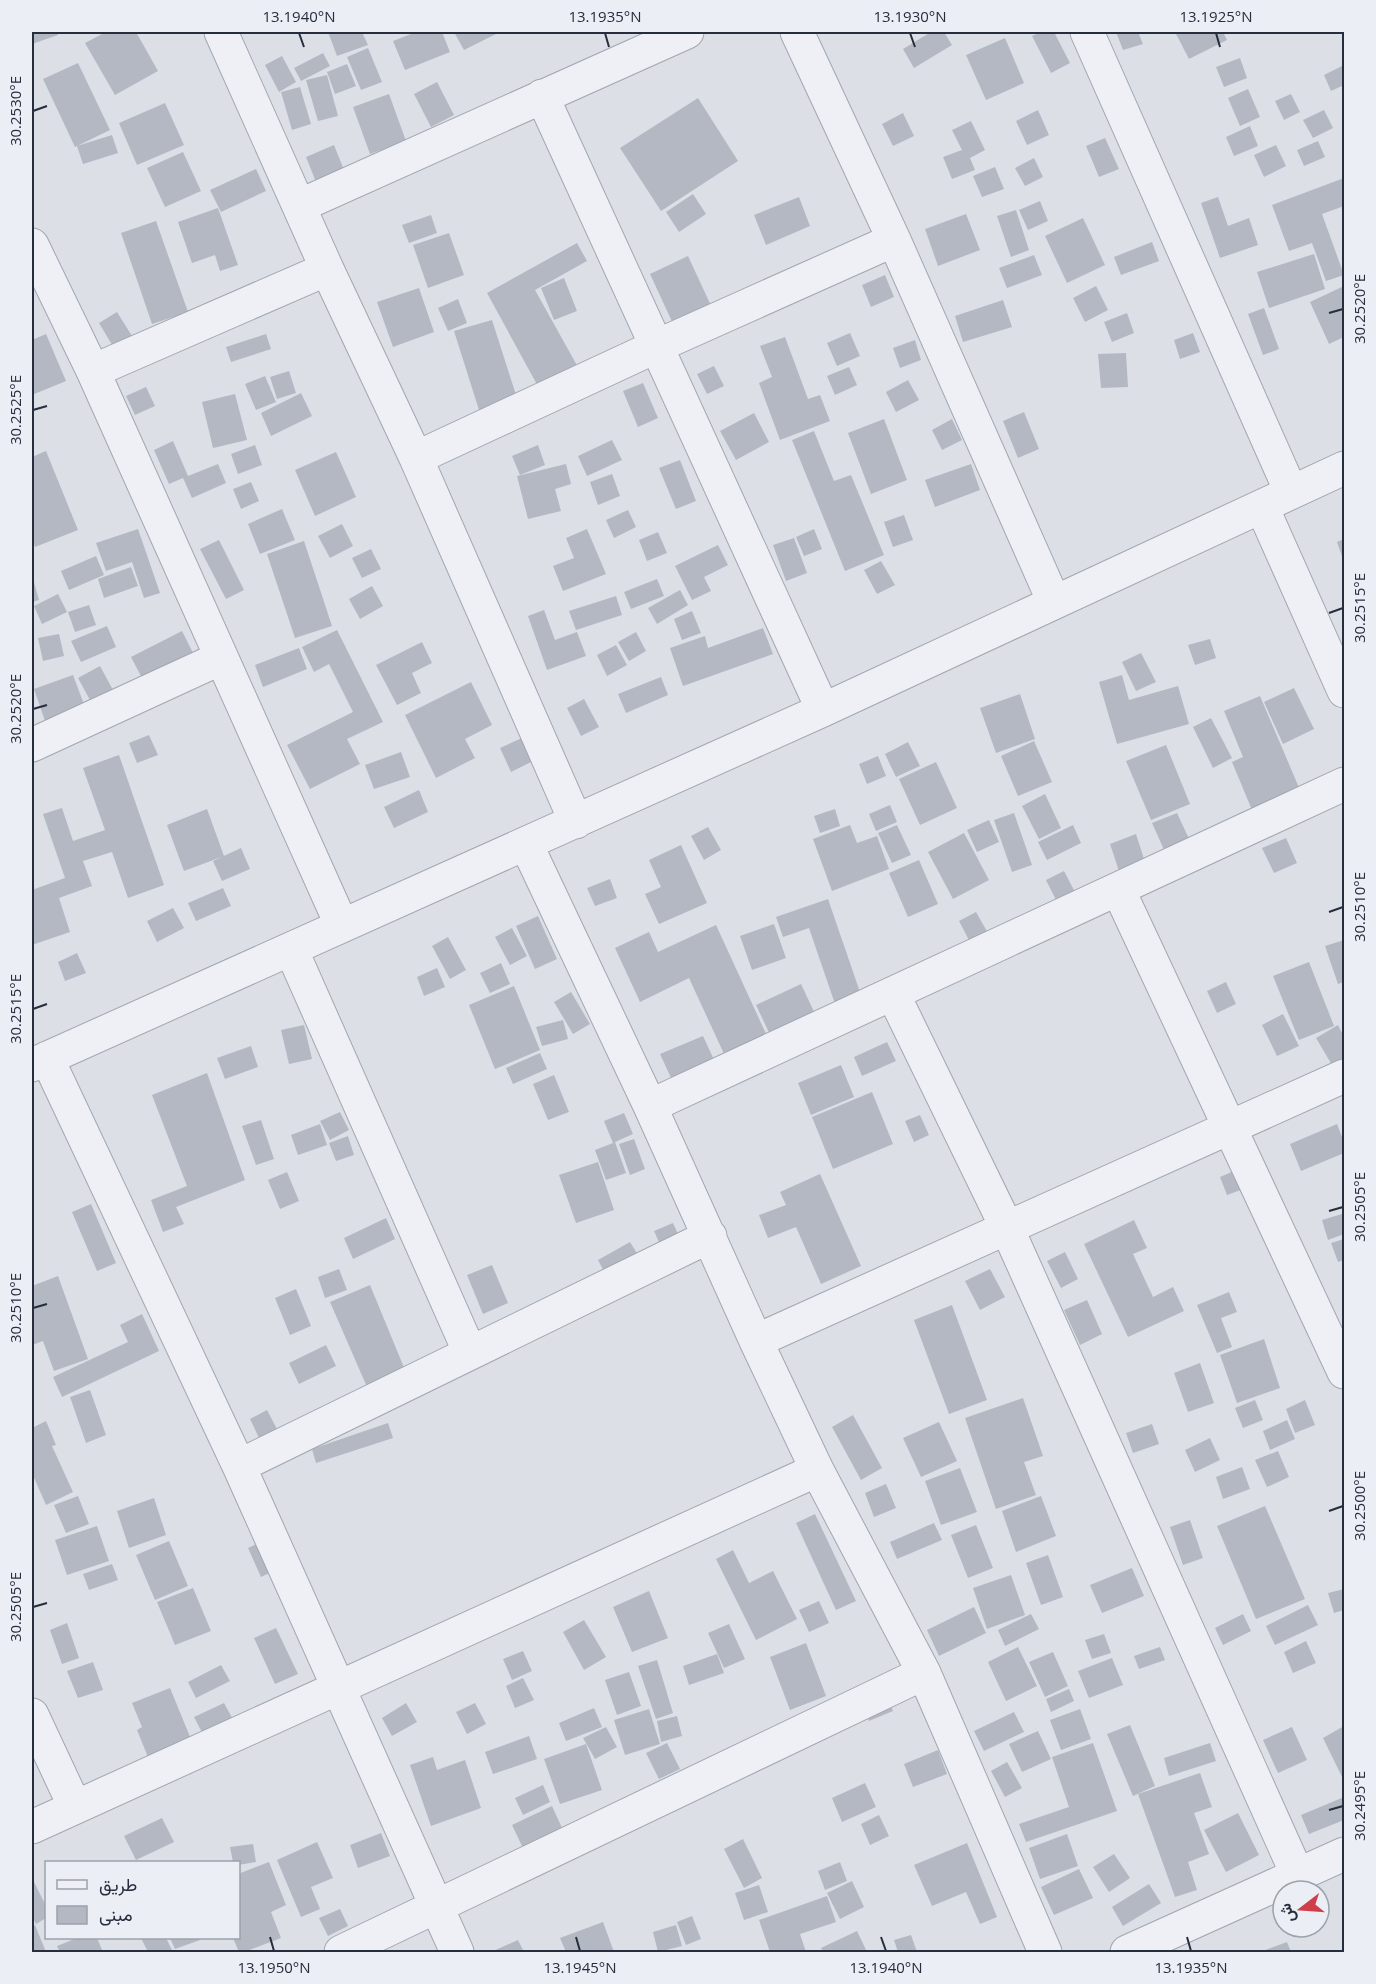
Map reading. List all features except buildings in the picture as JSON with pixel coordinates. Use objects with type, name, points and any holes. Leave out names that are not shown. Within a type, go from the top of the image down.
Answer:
[{"type":"street","points":[[221,32],[327,269],[416,458],[576,822]]},
{"type":"street","points":[[299,206],[687,32]]},
{"type":"street","points":[[1087,32],[1291,492]]},
{"type":"street","points":[[809,35],[894,240],[1054,602]]},
{"type":"street","points":[[543,96],[823,710]]},
{"type":"street","points":[[416,458],[657,346],[894,240]]},
{"type":"street","points":[[32,244],[93,371],[342,926]]},
{"type":"street","points":[[93,371],[327,269]]},
{"type":"street","points":[[457,1953],[239,1466],[39,1062],[823,710],[1344,468]]},
{"type":"street","points":[[1262,507],[1344,691]]},
{"type":"street","points":[[32,745],[221,658]]},
{"type":"street","points":[[650,1106],[1344,784]]},
{"type":"street","points":[[526,844],[650,1106],[817,1470],[924,1673],[1045,1953]]},
{"type":"street","points":[[1118,889],[1344,1372]]},
{"type":"street","points":[[291,949],[470,1353]]},
{"type":"street","points":[[893,994],[1007,1228],[1298,1876]]},
{"type":"street","points":[[756,1341],[1344,1076]]},
{"type":"street","points":[[239,1466],[710,1236]]},
{"type":"street","points":[[32,1827],[817,1470]]},
{"type":"street","points":[[341,1953],[924,1673]]},
{"type":"street","points":[[32,1715],[75,1807]]},
{"type":"street","points":[[1127,1953],[1344,1854]]}]
